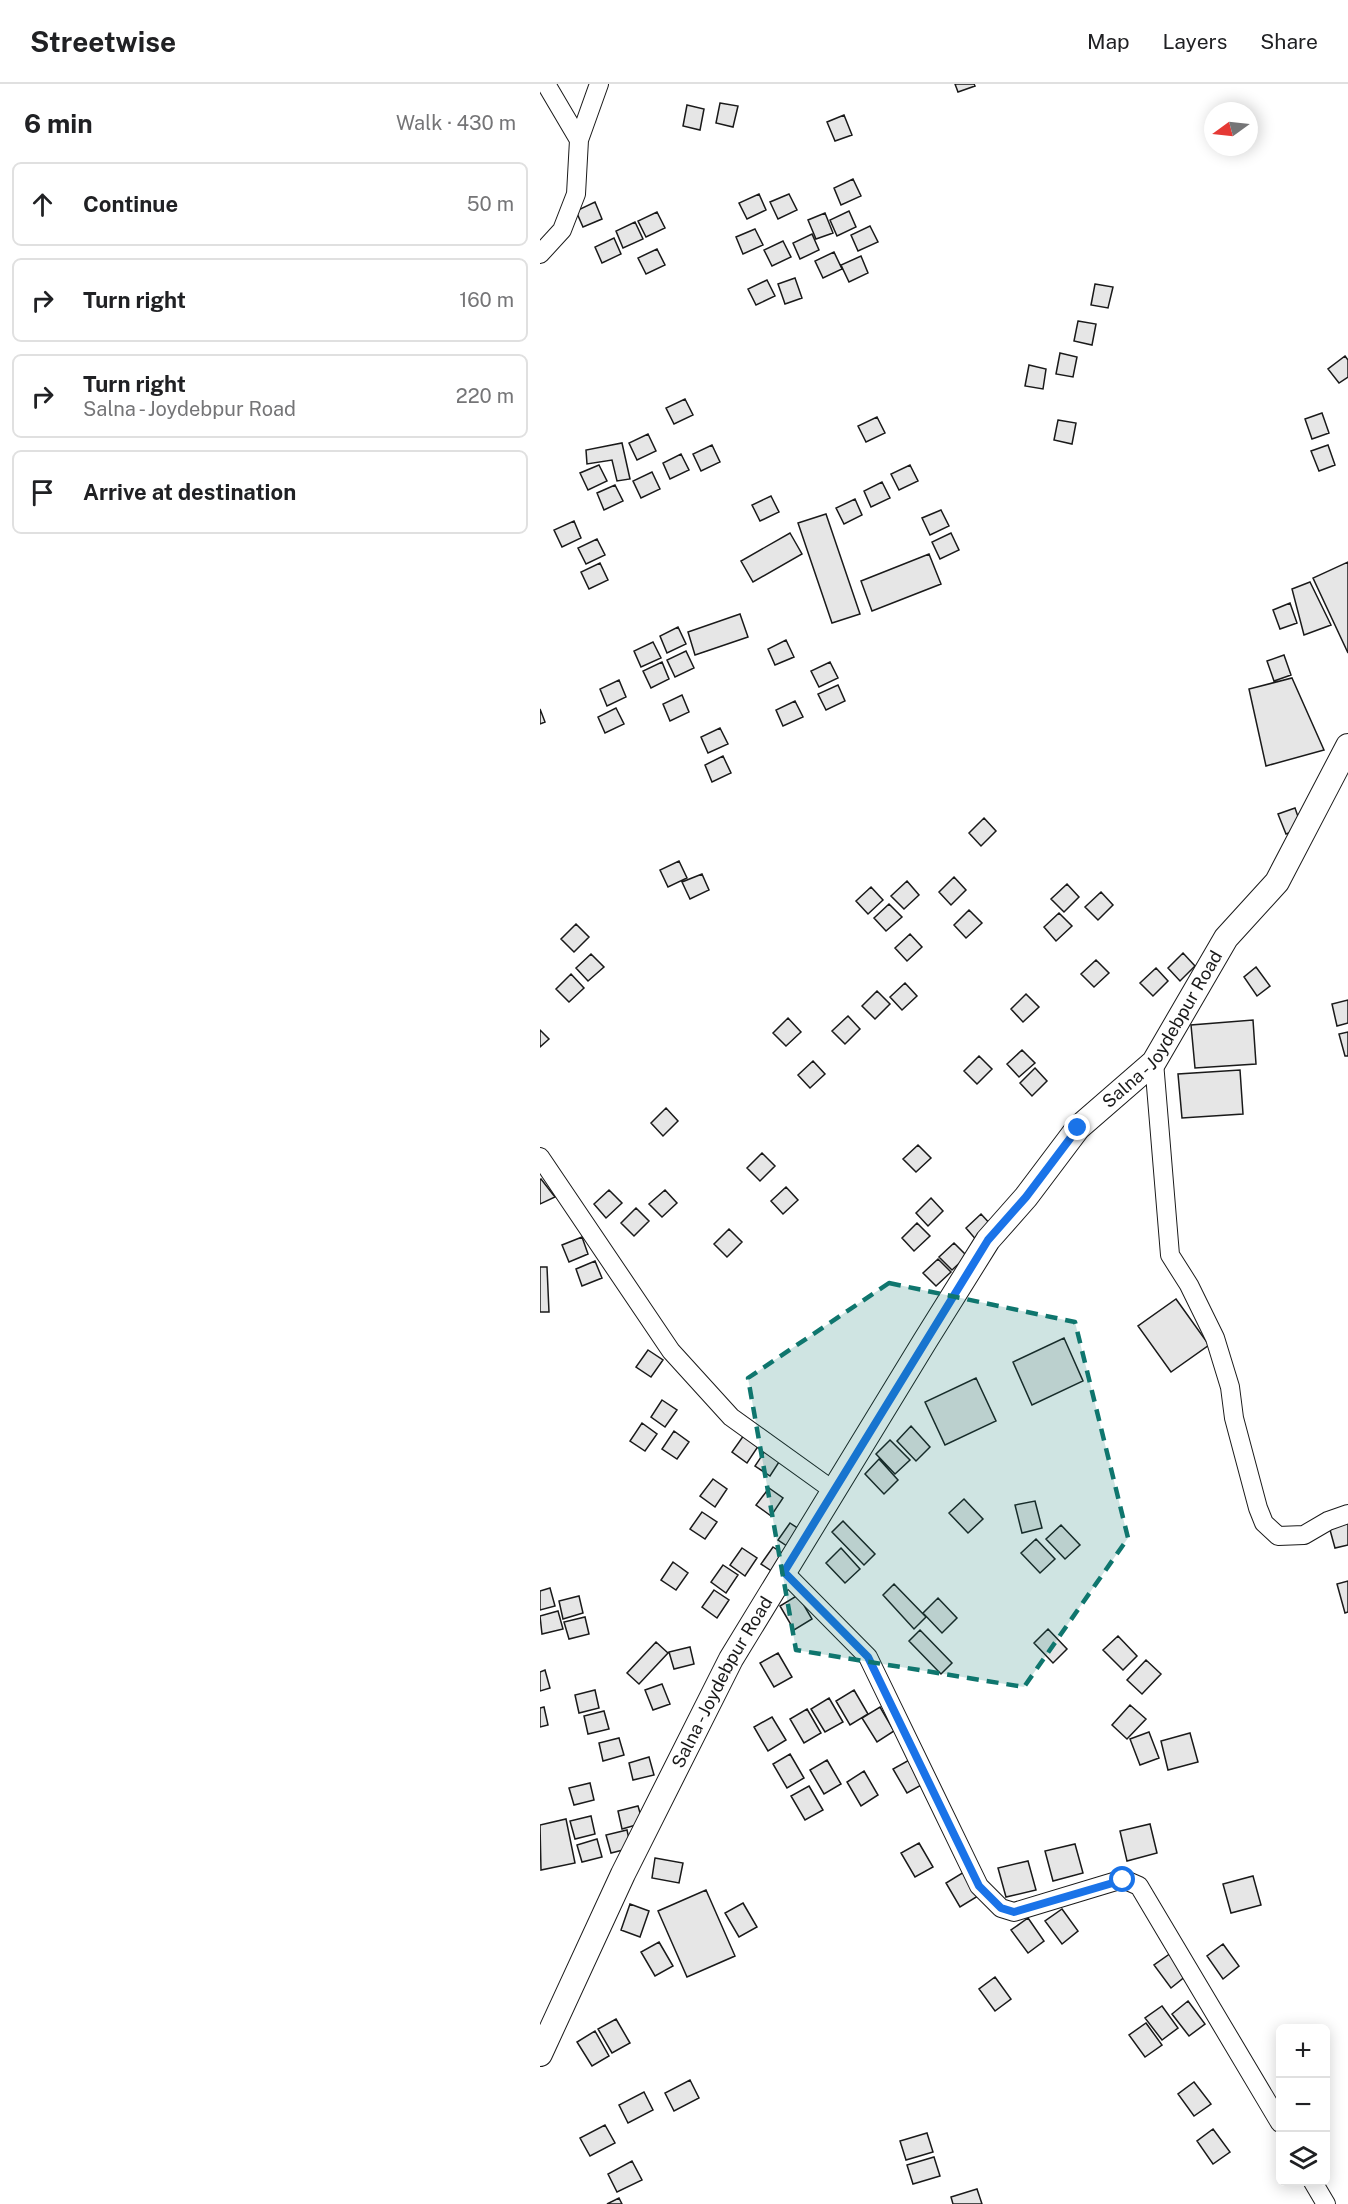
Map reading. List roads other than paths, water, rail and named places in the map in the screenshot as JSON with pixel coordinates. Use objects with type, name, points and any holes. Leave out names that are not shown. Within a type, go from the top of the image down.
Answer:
[{"type":"main road","name":"Salna - Joydebpur Road","points":[[540,2054],[623,1874],[731,1659],[988,1240],[1026,1197],[1078,1128],[1154,1062],[1226,938],[1276,882],[1348,746]]},
{"type":"street","points":[[546,84],[579,140]]},
{"type":"street","points":[[540,254],[562,230],[576,194],[579,140],[599,84]]},
{"type":"street","points":[[1154,1062],[1170,1255],[1189,1285],[1215,1338],[1230,1387],[1233,1418],[1264,1523],[1278,1536],[1304,1535],[1328,1521],[1348,1514]]},
{"type":"street","points":[[540,1157],[670,1351],[731,1417],[834,1491]]},
{"type":"street","points":[[784,1572],[868,1657],[979,1886],[1001,1908],[1014,1912],[1123,1880],[1139,1886],[1276,2115]]},
{"type":"street","points":[[1316,2186],[1326,2204]]}]
